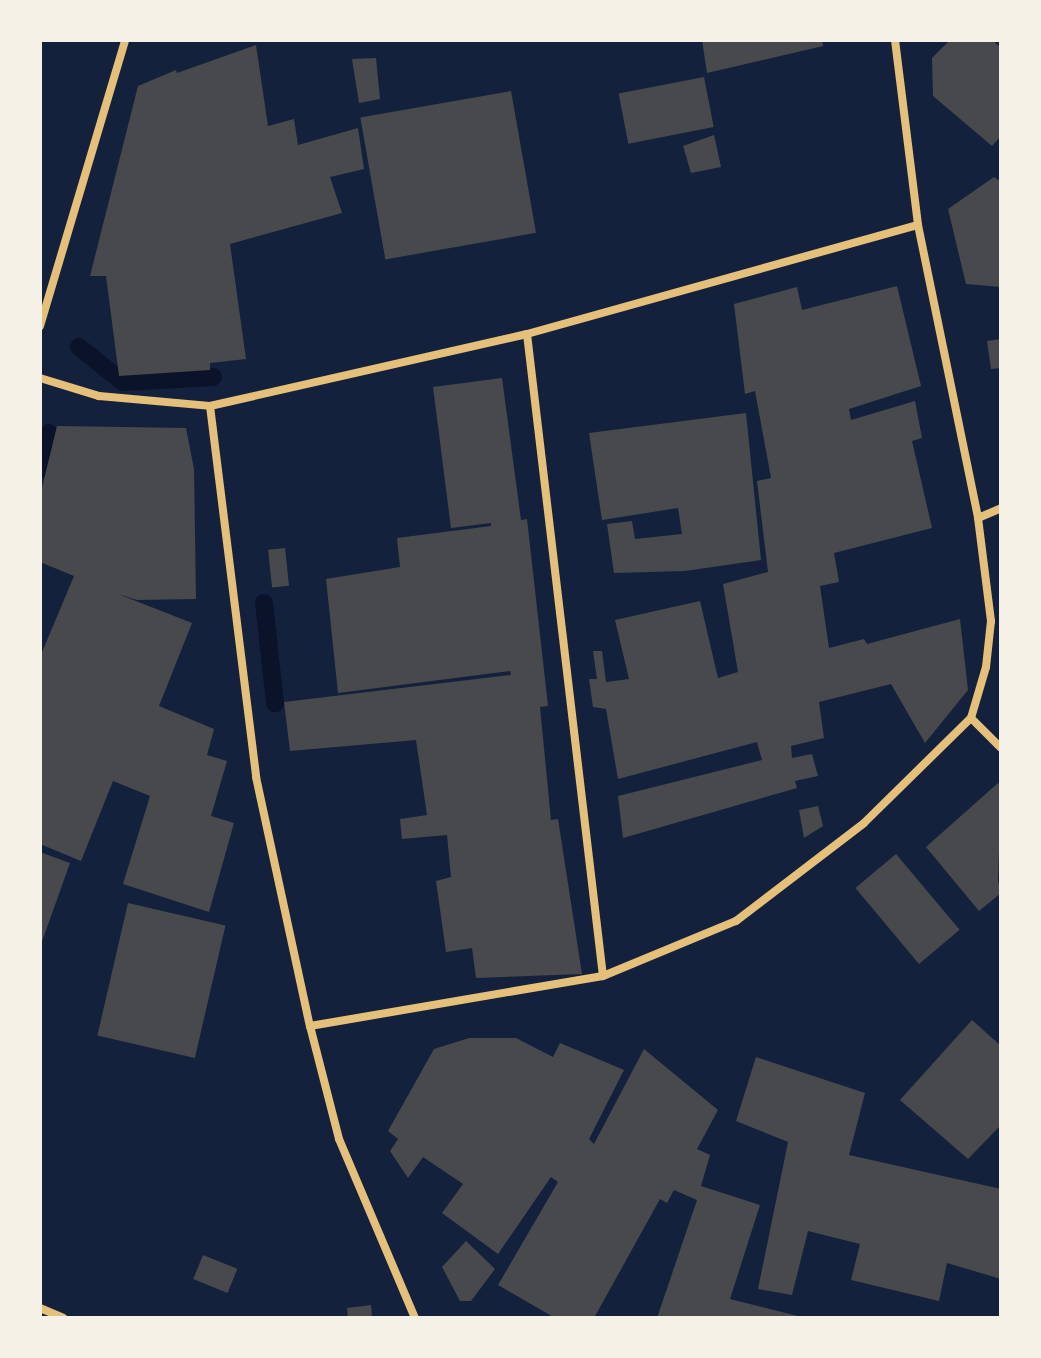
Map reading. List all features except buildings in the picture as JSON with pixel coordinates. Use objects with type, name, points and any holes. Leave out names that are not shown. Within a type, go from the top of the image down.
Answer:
[{"type":"street","points":[[40,326],[125,40]]},
{"type":"street","points":[[310,1026],[603,976],[736,921],[864,823],[971,718],[986,667],[991,621],[978,518],[918,225],[895,40]]},
{"type":"street","points":[[40,378],[99,396],[210,406],[527,334],[918,225]]},
{"type":"street","points":[[527,334],[603,976]]},
{"type":"street","points":[[210,406],[256,777],[310,1026],[339,1139],[415,1318]]},
{"type":"street","points":[[978,518],[1001,508]]},
{"type":"street","points":[[971,718],[1001,748]]},
{"type":"street","points":[[40,1308],[63,1318]]},
{"type":"waterway","points":[[79,347],[123,382],[213,377]]},
{"type":"waterway","points":[[40,469],[49,433]]},
{"type":"waterway","points":[[264,603],[275,703]]}]
